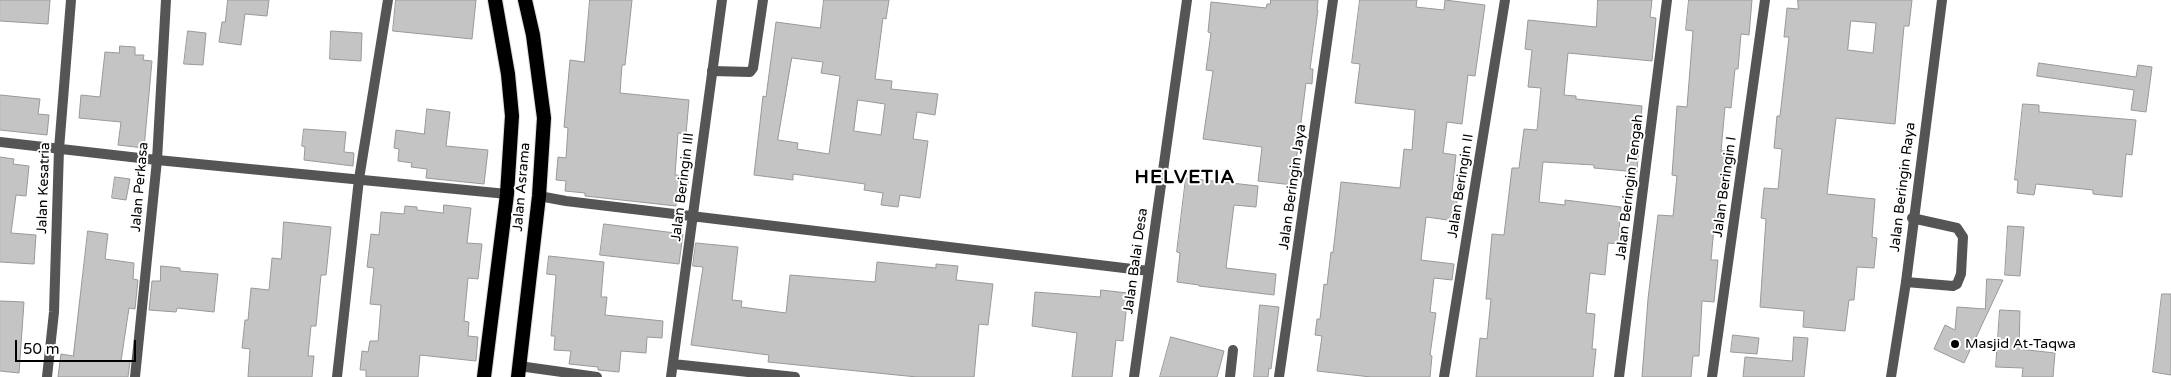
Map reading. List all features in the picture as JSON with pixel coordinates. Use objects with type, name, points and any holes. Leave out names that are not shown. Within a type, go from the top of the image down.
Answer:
[{"type":"highway","name":"Jalan Asrama","points":[[484,377],[507,194],[512,116],[508,74],[495,0]]},
{"type":"highway","name":"Jalan Asrama","points":[[519,372],[539,196],[544,118],[533,35],[525,0]]},
{"type":"street","name":"Jalan Kesatria","points":[[47,377],[54,312],[59,148],[71,0]]},
{"type":"street","name":"Jalan Perkasa","points":[[134,377],[157,160],[166,0]]},
{"type":"street","points":[[337,377],[359,179],[388,0]]},
{"type":"street","name":"Jalan Beringin III","points":[[671,377],[722,0]]},
{"type":"street","points":[[712,71],[750,72],[753,68],[763,0]]},
{"type":"street","name":"Jalan Balai Desa","points":[[1134,377],[1187,0]]},
{"type":"street","name":"Jalan Beringin Jaya","points":[[1279,377],[1333,0]]},
{"type":"street","name":"Jalan Beringin II","points":[[1444,377],[1505,0]]},
{"type":"street","name":"Jalan Beringin Tengah","points":[[1619,377],[1667,0]]},
{"type":"street","name":"Jalan Beringin I","points":[[1712,377],[1765,0]]},
{"type":"street","name":"Jalan Beringin Raya","points":[[1891,377],[1906,282],[1912,218],[1942,0]]},
{"type":"street","points":[[0,142],[157,160],[277,170],[507,194]]},
{"type":"street","points":[[539,196],[566,201],[1149,271]]},
{"type":"street","points":[[1906,282],[1953,286],[1957,284],[1961,274],[1963,237],[1961,232],[1957,228],[1912,218]]},
{"type":"street","points":[[1230,377],[1233,350]]},
{"type":"street","points":[[672,364],[795,377]]},
{"type":"street","points":[[519,372],[597,377]]},
{"type":"building","points":[[0,0],[50,0],[48,24],[0,21]]},
{"type":"building","points":[[228,0],[269,0],[267,16],[245,14],[241,45],[219,42],[222,22],[225,22]]},
{"type":"building","points":[[396,0],[476,0],[472,39],[393,31]]},
{"type":"building","points":[[590,0],[632,0],[625,65],[622,65],[620,93],[689,100],[686,134],[678,133],[675,175],[689,176],[687,190],[678,189],[676,206],[585,196],[585,193],[565,191],[566,181],[556,180],[558,157],[566,158],[568,128],[564,127],[570,60],[584,62]]},
{"type":"building","points":[[824,0],[889,0],[886,19],[883,18],[875,79],[892,81],[891,89],[938,94],[935,115],[917,112],[913,139],[928,141],[920,198],[900,195],[898,207],[881,205],[883,193],[864,190],[865,184],[793,174],[793,180],[754,175],[763,96],[766,97],[776,22],[820,28]],"holes":[[[792,58],[823,62],[821,73],[840,76],[829,154],[797,149],[798,143],[778,140]],[[858,100],[885,104],[881,135],[854,131]]]},
{"type":"building","points":[[1271,0],[1318,0],[1310,69],[1313,69],[1312,84],[1306,83],[1293,185],[1258,181],[1262,147],[1203,139],[1213,71],[1206,70],[1211,33],[1208,32],[1211,2],[1266,8]]},
{"type":"building","points":[[1360,0],[1417,0],[1416,7],[1444,10],[1445,0],[1485,5],[1475,76],[1468,75],[1462,124],[1447,122],[1443,153],[1456,155],[1452,192],[1458,192],[1455,221],[1426,217],[1421,260],[1454,264],[1452,280],[1434,278],[1430,312],[1436,313],[1430,355],[1432,356],[1430,377],[1371,377],[1317,371],[1322,336],[1315,335],[1317,319],[1320,319],[1324,284],[1327,285],[1331,252],[1333,253],[1341,182],[1400,188],[1404,149],[1412,150],[1415,110],[1355,103],[1360,64],[1352,63]]},
{"type":"building","points":[[1598,0],[1652,0],[1650,17],[1656,18],[1652,61],[1568,53],[1564,95],[1576,96],[1576,99],[1642,106],[1637,172],[1594,168],[1594,165],[1543,162],[1539,202],[1565,205],[1565,200],[1621,207],[1618,244],[1608,243],[1605,275],[1590,273],[1586,313],[1595,314],[1592,349],[1596,349],[1593,377],[1476,377],[1480,338],[1487,339],[1491,299],[1486,299],[1492,234],[1504,235],[1512,168],[1519,168],[1524,129],[1537,130],[1541,88],[1528,87],[1532,50],[1525,49],[1528,20],[1596,27]]},
{"type":"building","points":[[1689,0],[1752,0],[1749,35],[1741,34],[1738,69],[1735,69],[1731,108],[1725,107],[1721,151],[1730,151],[1727,181],[1722,180],[1719,217],[1715,217],[1711,260],[1718,260],[1714,302],[1702,301],[1699,356],[1693,356],[1691,377],[1642,377],[1648,299],[1658,215],[1673,216],[1677,176],[1672,175],[1677,106],[1687,107],[1693,31],[1686,30]]},
{"type":"building","points":[[1798,0],[1912,0],[1909,26],[1904,26],[1895,124],[1836,118],[1827,194],[1875,199],[1872,237],[1877,238],[1874,268],[1857,267],[1854,300],[1849,300],[1845,331],[1803,327],[1804,311],[1760,307],[1766,219],[1761,218],[1764,188],[1778,189],[1782,149],[1774,148],[1777,116],[1780,116],[1789,37],[1784,37],[1787,8],[1798,9]],"holes":[[[1851,21],[1876,23],[1873,53],[1848,50]]]},
{"type":"building","points":[[188,31],[206,33],[203,65],[184,64]]},
{"type":"building","points":[[331,31],[362,33],[361,61],[330,59]]},
{"type":"building","points":[[120,46],[135,47],[135,55],[144,55],[143,60],[152,61],[144,148],[118,145],[121,122],[79,118],[81,95],[100,97],[105,52],[119,53]]},
{"type":"building","points":[[2039,63],[2136,77],[2138,65],[2152,67],[2146,112],[2131,110],[2134,90],[2037,76]]},
{"type":"building","points":[[0,95],[40,99],[38,114],[49,115],[47,135],[0,130]]},
{"type":"building","points":[[2023,104],[2039,105],[2039,112],[2136,120],[2132,155],[2126,154],[2122,197],[2093,194],[2093,190],[2036,184],[2034,195],[2017,193],[2018,180],[2015,180]]},
{"type":"building","points":[[427,109],[450,112],[446,146],[488,150],[484,184],[426,178],[427,169],[411,167],[412,163],[398,161],[399,149],[394,148],[396,130],[424,134]]},
{"type":"building","points":[[304,129],[346,132],[344,152],[354,153],[353,166],[304,160],[305,147],[302,146]]},
{"type":"building","points":[[0,157],[14,159],[13,164],[29,166],[26,196],[16,195],[11,233],[36,235],[34,264],[0,262]]},
{"type":"building","points":[[115,177],[130,179],[126,200],[112,198]]},
{"type":"building","points":[[1186,178],[1258,186],[1256,207],[1234,205],[1226,268],[1276,274],[1274,295],[1177,282],[1180,253],[1177,252]]},
{"type":"building","points":[[444,205],[471,208],[467,243],[482,244],[478,279],[468,278],[464,321],[469,322],[468,336],[478,337],[476,361],[420,355],[418,377],[366,377],[366,370],[360,370],[362,351],[368,352],[370,341],[378,341],[381,305],[370,304],[374,268],[367,267],[371,234],[379,235],[381,212],[404,214],[405,206],[417,207],[417,210],[443,213]]},
{"type":"building","points":[[284,222],[331,227],[326,275],[321,275],[316,326],[311,326],[308,356],[314,356],[312,377],[248,377],[250,349],[242,348],[245,320],[248,320],[251,288],[269,290],[272,258],[281,259]]},
{"type":"building","points":[[604,224],[683,234],[679,264],[600,255]]},
{"type":"building","points":[[2008,226],[2024,227],[2020,276],[2005,275]]},
{"type":"building","points":[[88,231],[108,234],[105,259],[134,263],[133,279],[138,280],[135,309],[129,308],[121,361],[130,362],[128,377],[58,377],[61,354],[73,356]]},
{"type":"building","points":[[696,243],[738,247],[732,300],[742,301],[741,307],[786,313],[790,275],[875,282],[877,262],[936,268],[936,264],[958,266],[956,280],[993,284],[988,325],[979,324],[974,377],[917,377],[768,362],[769,355],[691,345],[703,267],[693,266]]},
{"type":"building","points":[[549,256],[604,262],[601,297],[607,297],[605,315],[663,321],[662,338],[647,337],[646,353],[621,351],[619,372],[598,370],[598,367],[569,364],[571,351],[554,350],[555,336],[551,336],[556,275],[547,274]]},
{"type":"building","points":[[161,266],[180,268],[180,271],[218,274],[214,312],[177,308],[176,312],[149,310],[152,281],[160,281]]},
{"type":"building","points":[[1987,279],[2003,280],[1964,363],[1934,349],[1945,325],[1955,330],[1957,307],[1985,309]]},
{"type":"building","points":[[1101,290],[1128,293],[1123,341],[1116,340],[1112,377],[1072,377],[1077,333],[1032,326],[1035,292],[1100,297]]},
{"type":"building","points":[[2162,294],[2171,294],[2171,375],[2153,372]]},
{"type":"building","points":[[0,301],[24,302],[19,373],[0,371]]},
{"type":"building","points":[[1260,305],[1279,307],[1271,369],[1269,368],[1268,377],[1254,377]]},
{"type":"building","points":[[2000,310],[2020,311],[2019,349],[2055,353],[2053,377],[2022,377],[2023,368],[1996,367]]},
{"type":"building","points":[[1733,335],[1759,338],[1757,354],[1731,352]]},
{"type":"building","points":[[1171,337],[1224,351],[1217,377],[1160,377]]},
{"type":"building","points":[[1794,337],[1808,338],[1804,377],[1743,377],[1745,357],[1792,361]]},
{"type":"place","name":"Masjid At-Taqwa","points":[[1955,344]]},
{"type":"district","name":"HELVETIA","points":[[1185,178]]}]
